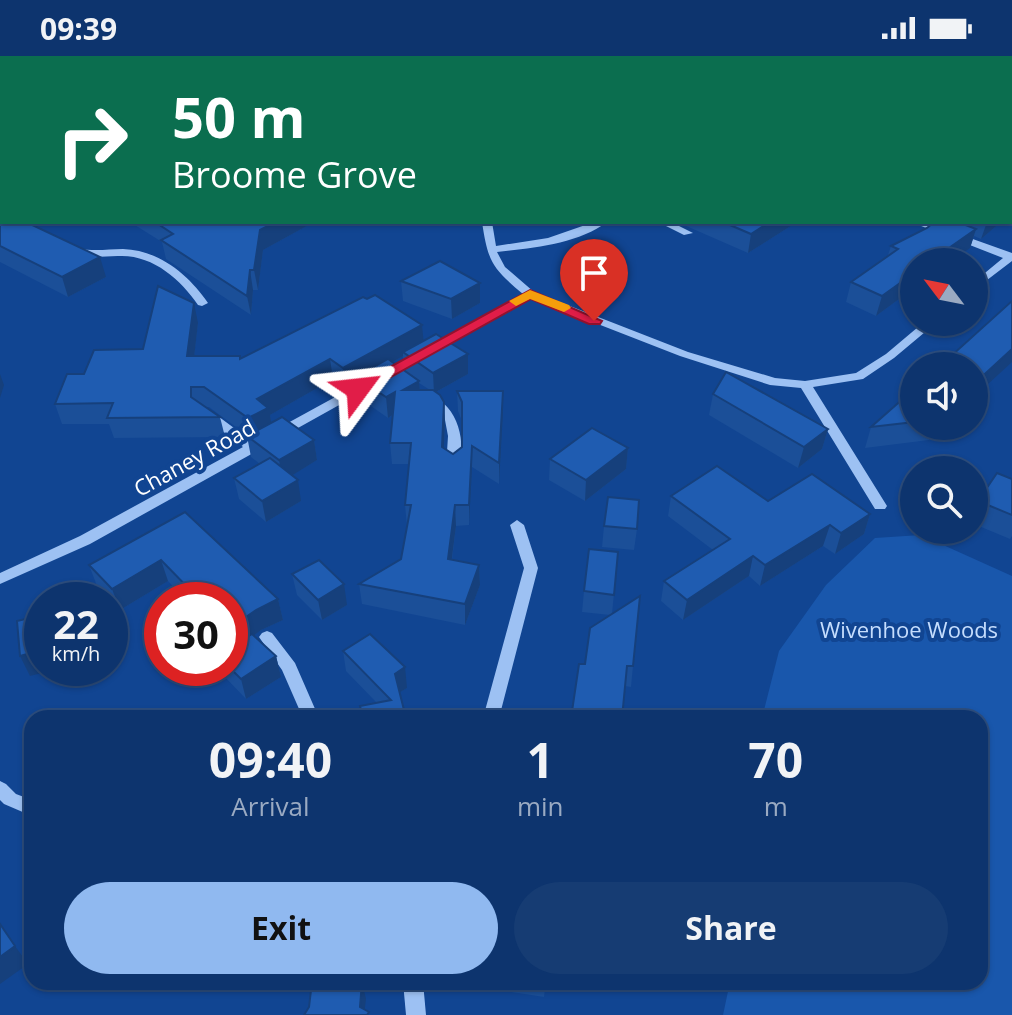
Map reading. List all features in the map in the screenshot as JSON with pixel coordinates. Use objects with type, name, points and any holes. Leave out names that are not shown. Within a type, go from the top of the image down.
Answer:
[{"type":"street","points":[[487,224],[491,250],[500,269],[530,294],[741,374],[805,385],[859,376],[914,336]]},
{"type":"street","points":[[491,250],[562,239],[597,224]]},
{"type":"street","points":[[668,224],[688,233]]},
{"type":"street","points":[[922,224],[1011,256]]},
{"type":"street","points":[[66,246],[87,255],[129,253],[169,269],[193,287],[202,303]]},
{"type":"street","points":[[988,275],[1011,256]]},
{"type":"street","name":"Chaney Road","points":[[0,579],[85,540],[251,447],[395,375],[530,294]]},
{"type":"street","points":[[805,385],[880,506]]},
{"type":"street","points":[[413,387],[448,411],[454,422],[453,468]]},
{"type":"street","points":[[203,412],[251,447]]},
{"type":"street","points":[[493,710],[531,568],[517,525]]},
{"type":"street","points":[[267,637],[289,667],[308,710]]},
{"type":"street","points":[[0,789],[10,799],[24,805]]},
{"type":"street","points":[[414,990],[416,1015]]},
{"type":"green space","name":"Wivenhoe Woods","points":[[900,536],[900,544],[941,544],[1012,576],[1012,1015],[723,1015],[728,990],[988,990],[988,710],[764,710],[779,651],[826,585],[875,538]]},
{"type":"building","points":[[0,224],[30,224],[100,257],[62,277],[0,246]]},
{"type":"building","points":[[158,224],[272,224],[260,230],[247,296],[161,240],[173,234]]},
{"type":"building","points":[[728,224],[767,224],[751,234]]},
{"type":"building","points":[[932,224],[963,224],[976,229],[949,248],[900,248],[900,283],[882,296],[851,282],[898,249],[891,246]]},
{"type":"building","points":[[440,261],[480,283],[451,299],[401,281]]},
{"type":"building","points":[[158,286],[194,303],[187,356],[240,356],[240,359],[363,297],[367,299],[375,295],[422,325],[343,368],[330,359],[257,399],[268,408],[248,418],[204,387],[191,387],[191,397],[220,417],[107,418],[113,403],[55,404],[67,374],[84,374],[94,350],[143,349]]},
{"type":"building","points":[[1012,301],[1012,349],[988,371],[988,352],[956,352],[973,336],[988,336],[988,323]]},
{"type":"building","points":[[436,334],[468,354],[433,373],[403,352]]},
{"type":"building","points":[[388,359],[419,381],[403,390],[433,390],[440,395],[444,402],[442,447],[453,454],[462,447],[462,402],[457,391],[503,391],[499,463],[472,446],[469,505],[455,505],[448,559],[479,565],[465,604],[359,584],[401,559],[411,505],[405,505],[411,443],[390,443],[395,392],[386,397],[356,377]]},
{"type":"building","points":[[726,372],[828,429],[804,447],[713,394]]},
{"type":"building","points":[[900,401],[900,424],[871,427]]},
{"type":"building","points":[[282,417],[314,440],[279,460],[247,436]]},
{"type":"building","points":[[592,428],[628,448],[586,480],[550,459]]},
{"type":"building","points":[[270,458],[298,480],[262,501],[234,478]]},
{"type":"building","points":[[717,466],[768,501],[812,474],[870,514],[841,533],[830,525],[765,565],[753,556],[687,600],[664,581],[730,539],[671,496]]},
{"type":"building","points":[[997,473],[1012,479],[1012,515],[988,505],[988,486]]},
{"type":"building","points":[[608,497],[639,500],[637,529],[604,526]]},
{"type":"building","points":[[185,512],[278,599],[248,616],[248,582],[182,582],[161,560],[124,582],[105,582],[89,565]]},
{"type":"building","points":[[589,549],[618,552],[614,595],[584,591]]},
{"type":"building","points":[[319,560],[344,584],[318,600],[292,574]]},
{"type":"building","points":[[640,596],[633,666],[627,666],[623,710],[572,710],[579,664],[585,664],[590,628]]},
{"type":"building","points":[[24,619],[24,655],[20,656],[17,621]]},
{"type":"building","points":[[252,634],[276,656],[248,674],[248,637]]},
{"type":"building","points":[[370,634],[405,667],[395,674],[404,710],[361,710],[360,706],[391,700],[343,651]]},
{"type":"building","points":[[0,924],[15,946],[0,957]]},
{"type":"building","points":[[311,990],[361,990],[360,1007],[369,1012],[367,1015],[304,1015],[309,1007]]},
{"type":"slow traffic","points":[[516,301],[530,294],[564,308]]},
{"type":"route","points":[[358,389],[530,294],[594,321]]}]
